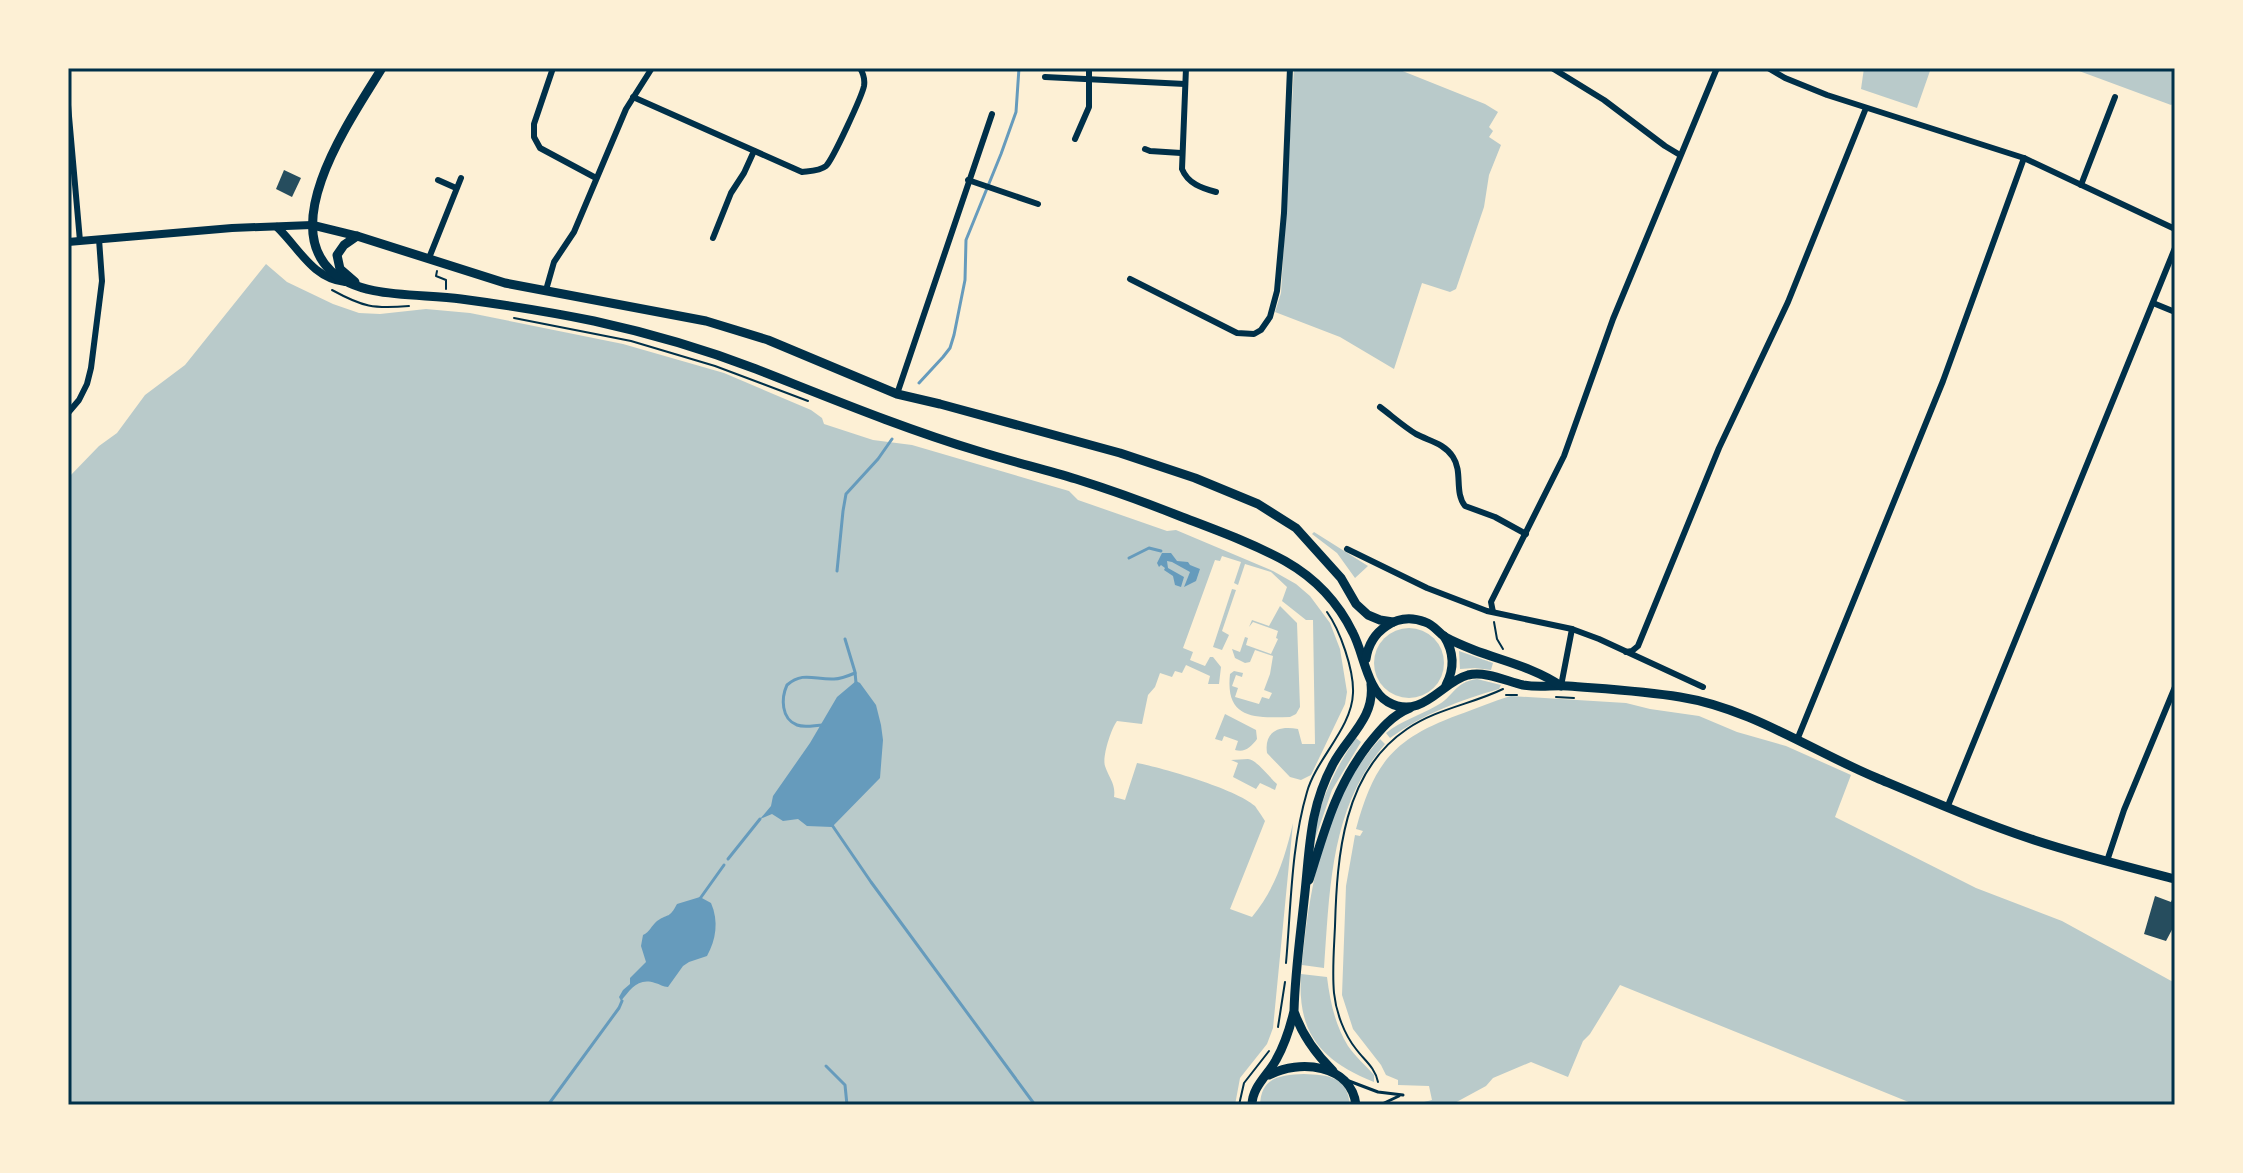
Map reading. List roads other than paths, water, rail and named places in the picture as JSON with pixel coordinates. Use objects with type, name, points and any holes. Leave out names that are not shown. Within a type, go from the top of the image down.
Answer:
[{"type":"main road","points":[[382,68],[333,150],[322,180],[312,225],[319,257],[345,282],[403,295],[445,297],[538,310],[647,334],[710,353],[881,419],[1076,479],[1210,527],[1305,574],[1325,591],[1345,617],[1366,663],[1372,699],[1368,713],[1333,765],[1319,795],[1308,840],[1294,1011],[1284,1045],[1254,1091],[1252,1105]]},
{"type":"main road","points":[[312,225],[357,236],[505,283],[718,325],[768,340],[897,394],[1120,453],[1195,478],[1258,504],[1301,532],[1333,568],[1356,604],[1368,615],[1393,622]]},
{"type":"main road","points":[[357,236],[344,245],[337,255],[337,262],[340,269],[365,288]]},
{"type":"main road","points":[[1366,663],[1373,638],[1385,626],[1402,619],[1421,620],[1430,624],[1449,644],[1453,662],[1445,688]]},
{"type":"main road","points":[[1444,636],[1545,675],[1561,686]]},
{"type":"main road","points":[[1304,897],[1332,807],[1347,776],[1384,725],[1464,676],[1480,674],[1541,689],[1561,686],[1651,693],[1704,701],[1752,719],[1843,764],[1947,808],[2040,842],[2175,879]]},
{"type":"main road","points":[[1370,682],[1388,702],[1401,706],[1424,703]]},
{"type":"main road","points":[[1294,1011],[1310,1045],[1352,1090],[1356,1105]]},
{"type":"main road","points":[[1266,1076],[1281,1069],[1306,1066],[1321,1068],[1340,1077]]},
{"type":"street","points":[[553,68],[534,124],[534,137],[540,148],[596,178]]},
{"type":"street","points":[[546,290],[554,262],[574,232],[633,97],[652,68]]},
{"type":"street","points":[[633,97],[802,172],[819,170],[826,166],[864,86],[860,68]]},
{"type":"street","points":[[1075,139],[1089,107],[1089,68]]},
{"type":"street","points":[[1186,68],[1182,169],[1185,177],[1216,192]]},
{"type":"street","points":[[1130,279],[1237,333],[1254,334],[1261,330],[1270,317],[1277,291],[1284,213],[1290,68]]},
{"type":"street","points":[[1552,68],[1604,100],[1680,155]]},
{"type":"street","points":[[1493,612],[1491,602],[1564,456],[1613,319],[1717,68]]},
{"type":"street","points":[[1768,68],[1785,78],[1866,108],[2024,158],[2175,229]]},
{"type":"street","points":[[1785,78],[1789,68]]},
{"type":"street","points":[[1045,77],[1185,84]]},
{"type":"street","points":[[2081,185],[2115,97]]},
{"type":"street","points":[[68,105],[80,241]]},
{"type":"street","points":[[1626,652],[1638,646],[1719,448],[1788,302],[1866,108]]},
{"type":"street","points":[[897,394],[992,114]]},
{"type":"street","points":[[1145,149],[1181,153]]},
{"type":"street","points":[[713,238],[731,193],[754,151]]},
{"type":"street","points":[[1797,741],[1943,381],[2024,158]]},
{"type":"street","points":[[429,258],[461,178]]},
{"type":"street","points":[[438,180],[456,188]]},
{"type":"street","points":[[968,180],[1038,204]]},
{"type":"street","points":[[68,242],[312,225]]},
{"type":"street","points":[[277,227],[314,269],[328,278],[345,282]]},
{"type":"street","points":[[68,413],[79,400],[91,368],[102,281],[99,239]]},
{"type":"street","points":[[1947,808],[2175,248]]},
{"type":"street","points":[[2153,303],[2175,312]]},
{"type":"street","points":[[1380,407],[1412,431],[1442,445],[1452,455],[1465,506],[1495,517],[1526,534]]},
{"type":"street","points":[[1347,549],[1427,588],[1493,612],[1572,629],[1703,687]]},
{"type":"street","points":[[1561,686],[1572,629]]},
{"type":"street","points":[[2107,861],[2124,810],[2175,687]]},
{"type":"lane","points":[[1340,1077],[1378,1092],[1403,1095],[1380,1105]]},
{"type":"water","points":[[1162,553],[1171,553],[1177,561],[1188,562],[1200,569],[1196,581],[1184,587],[1190,572],[1167,561],[1168,568],[1184,577],[1181,587],[1175,585],[1173,576],[1157,563]]},
{"type":"water","points":[[856,681],[876,705],[881,725],[880,778],[832,827],[807,826],[798,819],[783,821],[772,814],[760,819],[837,697]]},
{"type":"water","points":[[700,897],[711,903],[716,923],[713,944],[707,956],[683,966],[668,987],[644,982],[635,986],[621,1001],[619,997],[630,984],[630,978],[646,962],[641,946],[643,935],[657,921],[670,914],[677,904]]},
{"type":"waterway","points":[[919,383],[950,348],[965,280],[966,240],[1016,112],[1019,68]]},
{"type":"waterway","points":[[837,571],[846,494],[892,439]]},
{"type":"waterway","points":[[1129,558],[1149,548],[1161,551]]},
{"type":"waterway","points":[[845,639],[856,683]]},
{"type":"waterway","points":[[823,725],[800,726],[788,718],[783,702],[787,685],[798,678],[837,679],[855,673]]},
{"type":"waterway","points":[[728,859],[760,819]]},
{"type":"waterway","points":[[832,825],[1035,1105]]},
{"type":"waterway","points":[[699,900],[724,865]]},
{"type":"waterway","points":[[548,1105],[622,1001]]},
{"type":"waterway","points":[[826,1066],[845,1085],[847,1105]]}]
